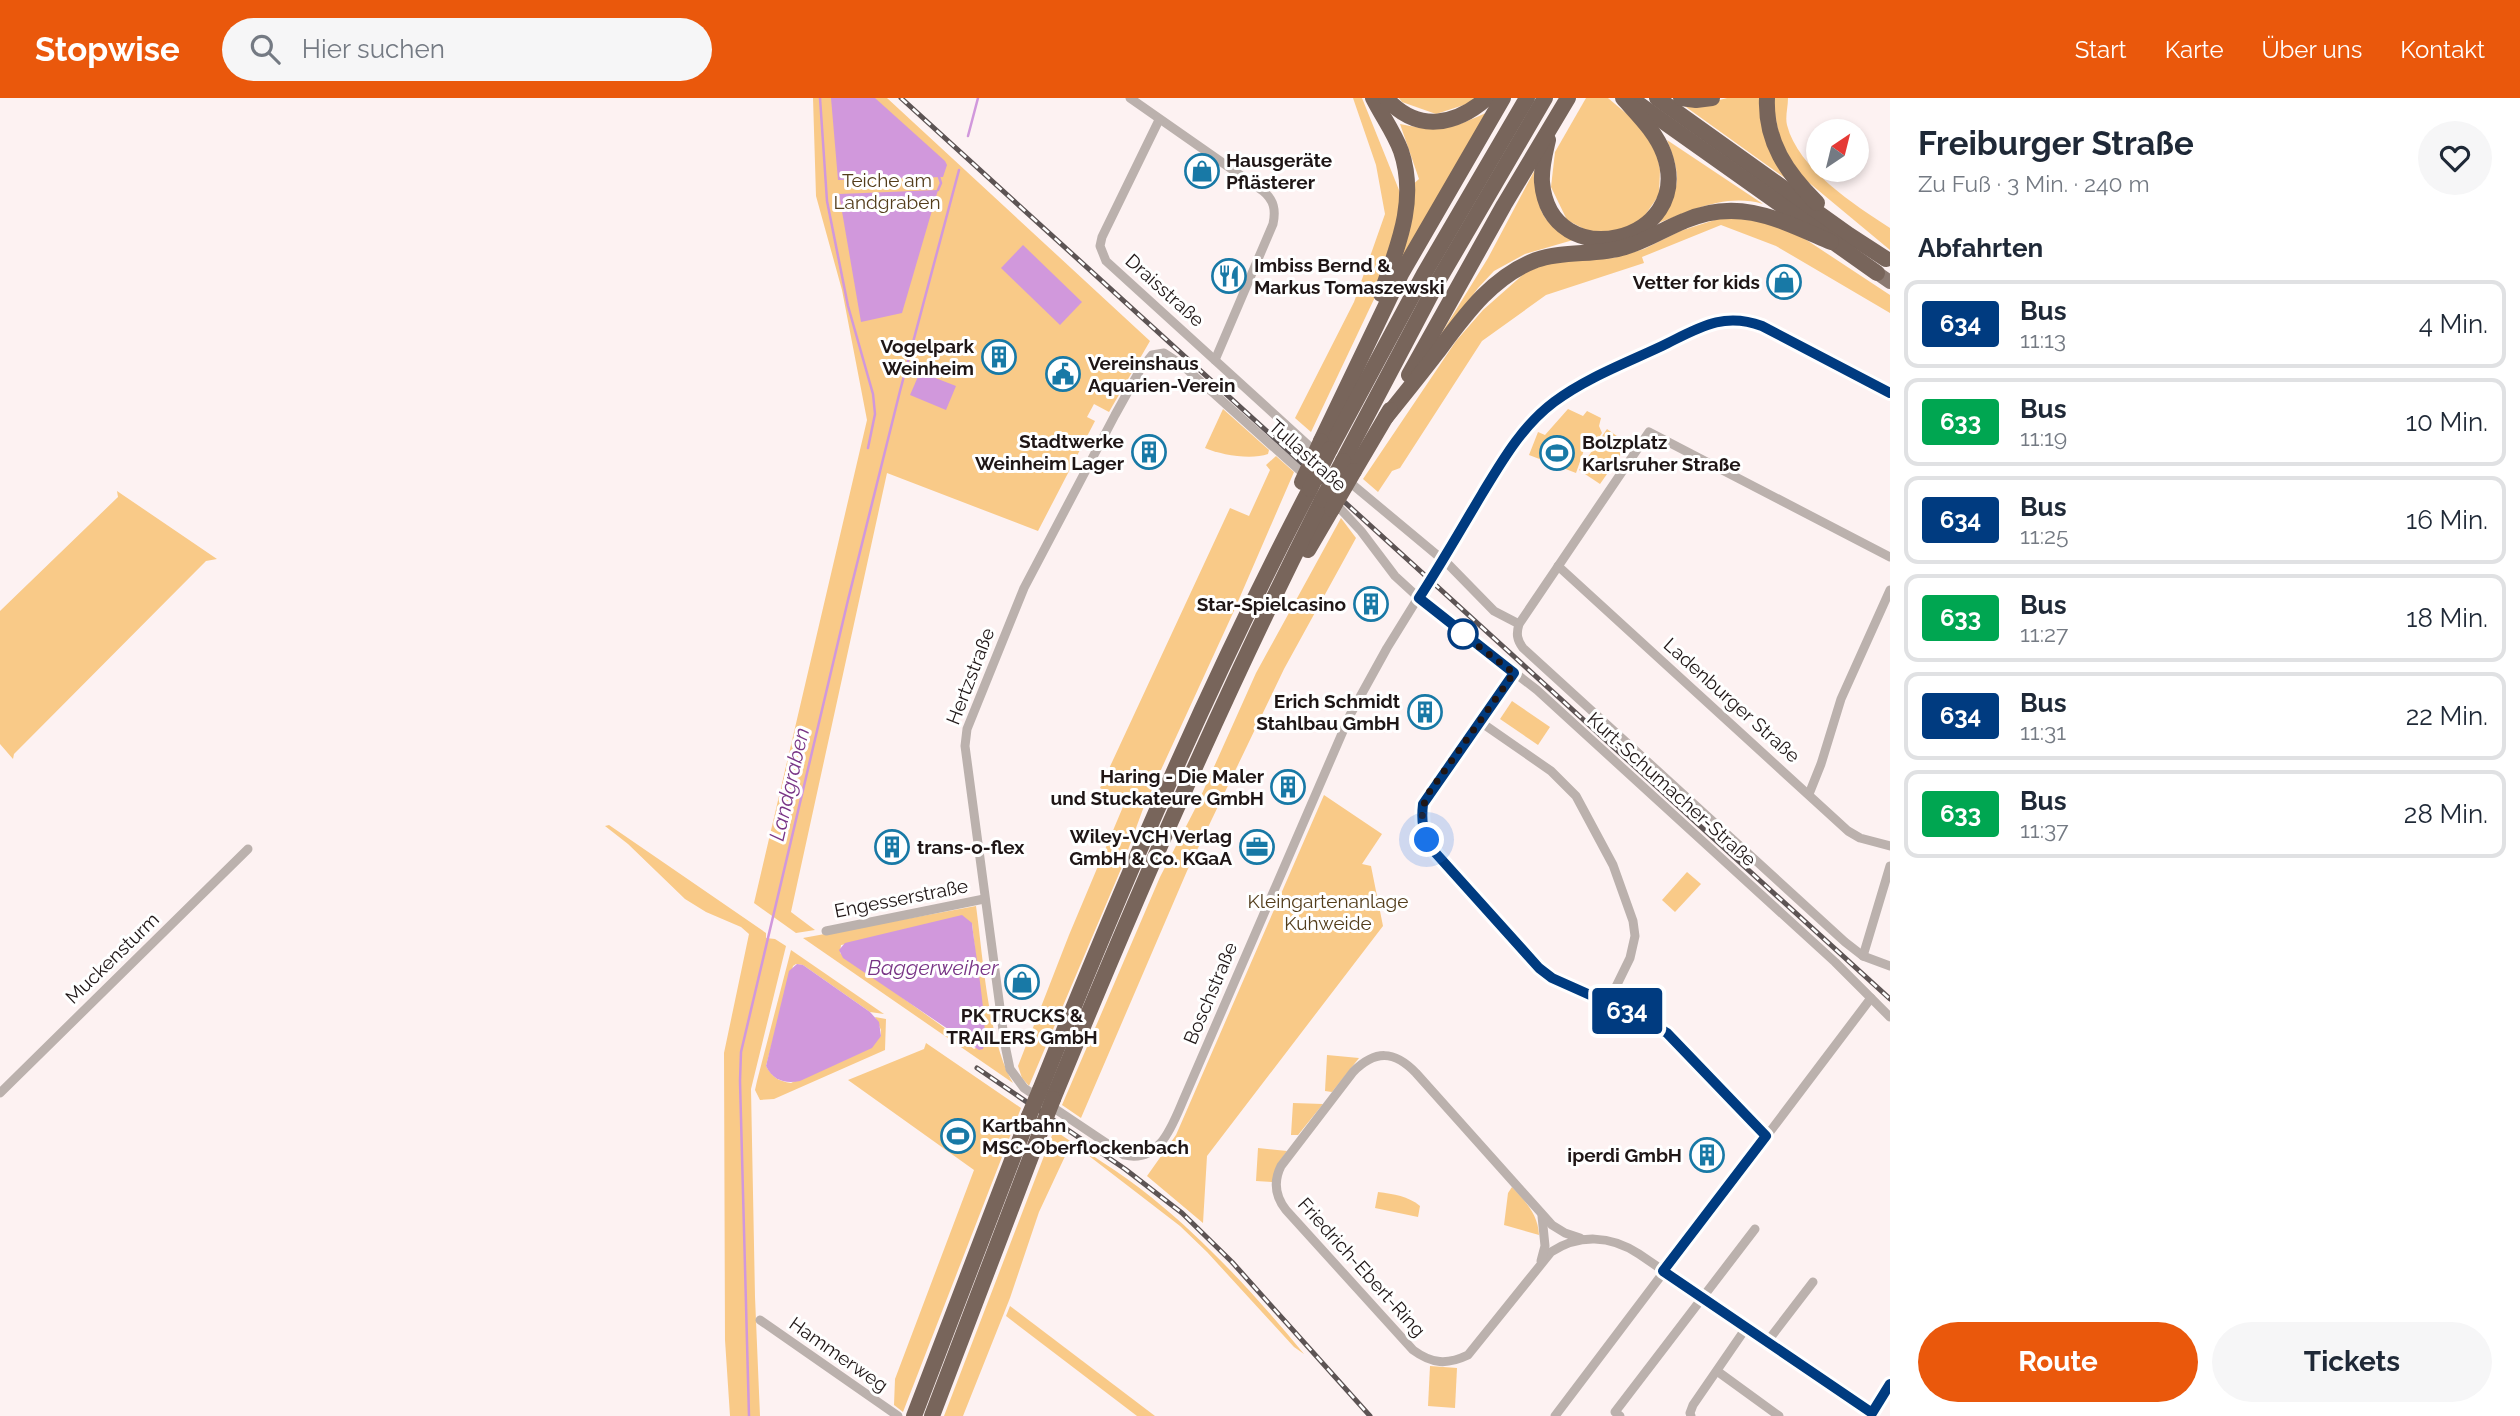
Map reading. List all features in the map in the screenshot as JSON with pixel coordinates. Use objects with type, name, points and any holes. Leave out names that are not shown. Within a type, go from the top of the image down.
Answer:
[{"type":"highway","points":[[1039,1092],[1163,840],[1317,495],[1325,445],[1398,246],[1408,196],[1401,152],[1373,98]]},
{"type":"highway","points":[[1386,98],[1397,109],[1413,118],[1439,122],[1465,115],[1487,98]]},
{"type":"highway","points":[[1359,357],[1401,274],[1503,98]]},
{"type":"highway","points":[[1325,445],[1527,98]]},
{"type":"highway","points":[[1348,466],[1437,281],[1545,98]]},
{"type":"highway","points":[[1386,417],[1466,272],[1568,98]]},
{"type":"highway","points":[[1551,127],[1542,177],[1544,194],[1555,216],[1568,229],[1584,237],[1610,240],[1628,236],[1656,215],[1667,190],[1668,173],[1659,143],[1623,98]]},
{"type":"highway","points":[[1630,98],[1831,242]]},
{"type":"highway","points":[[1657,98],[1849,235]]},
{"type":"highway","points":[[1681,98],[1712,98]]},
{"type":"highway","points":[[1767,98],[1770,133],[1783,163],[1803,189],[1886,268]]},
{"type":"highway","points":[[932,1416],[1036,1121],[1039,1092],[1146,833],[1270,565],[1317,495],[1348,466],[1477,302],[1504,277],[1537,260],[1621,248],[1643,241],[1684,221],[1726,210],[1761,213],[1886,268]]},
{"type":"highway","points":[[914,1416],[1036,1121]]},
{"type":"street","points":[[1130,98],[1263,191],[1273,204],[1273,224],[1215,360]]},
{"type":"street","name":"Draisstraße","points":[[1159,120],[1102,237],[1101,253],[1363,494],[1443,559],[1485,604],[1502,617],[1519,624]]},
{"type":"street","name":"Boschstraße","points":[[1039,1092],[1124,1155],[1143,1156],[1154,1151],[1163,1141],[1185,1097],[1350,715],[1387,648],[1507,454],[1527,428],[1553,403],[1621,365],[1716,321],[1745,320],[1762,326],[1890,393]]},
{"type":"street","name":"Tullastraße","points":[[1159,352],[1169,355],[1181,364],[1348,515],[1381,560],[1419,598]]},
{"type":"street","name":"Hertzstraße","points":[[1039,1092],[1010,1069],[1005,1045],[965,746],[969,721],[1024,588],[1140,370],[1152,355],[1159,352]]},
{"type":"street","points":[[1890,557],[1649,432],[1519,624],[1518,641],[1522,648],[1863,956],[1890,966]]},
{"type":"street","name":"Ladenburger Straße","points":[[1558,566],[1848,831],[1860,838],[1890,846]]},
{"type":"street","points":[[1809,794],[1841,699],[1890,590]]},
{"type":"street","name":"Kurt-Schumacher-Straße","points":[[1419,598],[1537,690],[1758,891],[1890,1017]]},
{"type":"street","points":[[1514,673],[1423,804],[1421,822],[1427,840],[1539,968],[1552,978],[1657,1026],[1678,1042],[1766,1136]]},
{"type":"street","points":[[1479,721],[1551,771],[1576,796],[1613,865],[1633,921],[1635,936],[1630,958],[1608,1003]]},
{"type":"street","name":"Muckensturm","points":[[0,1093],[248,849]]},
{"type":"street","points":[[1863,956],[1889,871]]},
{"type":"street","name":"Engesserstraße","points":[[826,931],[984,899]]},
{"type":"street","points":[[1555,1416],[1871,998]]},
{"type":"street","name":"Friedrich-Ebert-Ring","points":[[1580,1238],[1551,1252],[1468,1355],[1451,1362],[1439,1363],[1425,1359],[1413,1350],[1286,1210],[1278,1198],[1276,1183],[1281,1166],[1364,1061],[1385,1055],[1401,1060],[1410,1066],[1552,1226],[1580,1238],[1604,1240],[1629,1247],[1872,1414]]},
{"type":"street","points":[[1541,1263],[1545,1246],[1542,1214]]},
{"type":"street","points":[[1618,1414],[1755,1229]]},
{"type":"street","points":[[1767,1342],[1812,1282]]},
{"type":"street","name":"Hammerweg","points":[[760,1320],[898,1416]]},
{"type":"street","points":[[1691,1416],[1693,1405],[1746,1328]]},
{"type":"street","points":[[1717,1371],[1779,1416]]},
{"type":"street","points":[[1872,1414],[1890,1384]]},
{"type":"green space","name":"Teiche am Landgraben","points":[[813,98],[887,98],[1150,341],[1109,412],[1094,404],[1087,417],[1095,421],[1038,531],[887,473],[791,912],[815,930],[796,933],[754,903],[867,420],[842,290],[816,196]]},
{"type":"green space","points":[[1353,98],[1362,98],[1401,195],[1419,179],[1400,124],[1445,128],[1488,112],[1391,280],[1397,226],[1376,295],[1311,432],[1295,418],[1354,302],[1385,214],[1376,165]]},
{"type":"green space","points":[[1399,98],[1475,98],[1470,103],[1436,114],[1402,102]]},
{"type":"green space","points":[[1586,98],[1608,98],[1635,121],[1657,152],[1660,170],[1659,195],[1641,221],[1617,232],[1588,231],[1567,220],[1551,187],[1555,152]]},
{"type":"green space","points":[[1727,98],[1764,98],[1789,181],[1679,102],[1701,105]]},
{"type":"green space","points":[[1772,98],[1788,98],[1787,125],[1793,141],[1806,160],[1806,180],[1801,176],[1780,141]]},
{"type":"green space","points":[[1667,140],[1763,204],[1749,201],[1722,202],[1656,224],[1670,201],[1676,184],[1675,165]]},
{"type":"green space","points":[[1538,164],[1538,193],[1542,213],[1552,225],[1573,240],[1525,254],[1494,271],[1478,288],[1425,360],[1488,258]]},
{"type":"green space","points":[[1808,182],[1827,182],[1890,228],[1890,250]]},
{"type":"green space","points":[[1721,218],[1765,220],[1802,237],[1890,295],[1890,313],[1776,246],[1721,225],[1642,257],[1644,263],[1546,295],[1482,341],[1400,468],[1392,471],[1378,492],[1363,479],[1456,341],[1483,310],[1526,272],[1552,262],[1613,258],[1644,249],[1680,231]]},
{"type":"green space","points":[[1223,409],[1269,450],[1268,454],[1236,456],[1205,448]]},
{"type":"green space","points":[[1568,409],[1583,416],[1587,411],[1601,418],[1599,426],[1602,433],[1589,452],[1584,450],[1576,473],[1529,455],[1538,432],[1545,435]]},
{"type":"green space","points":[[1607,429],[1628,444],[1600,484],[1579,470]]},
{"type":"green space","points":[[1276,456],[1294,472],[1143,809],[1121,869],[1029,1086],[1022,1078],[1018,1066],[1125,802],[1100,788],[1230,508],[1249,516],[1270,470],[1266,465]]},
{"type":"green space","points":[[117,491],[217,559],[206,561],[14,754],[13,759],[0,744],[0,611],[118,497]]},
{"type":"green space","points":[[1341,518],[1356,538],[1284,669],[1187,871],[1081,1118],[1062,1105],[1160,877],[1196,807],[1256,673]]},
{"type":"green space","points":[[1512,701],[1550,727],[1538,745],[1500,719]]},
{"type":"green space","name":"Kleingartenanlage Kuhweide","points":[[1324,795],[1382,834],[1362,864],[1371,866],[1383,926],[1207,1156],[1203,1223],[1147,1176],[1176,1135]]},
{"type":"green space","points":[[609,825],[766,933],[766,938],[775,939],[786,946],[751,1089],[760,1416],[730,1416],[725,1340],[724,1053],[749,934],[741,927],[706,912],[685,899],[628,844],[605,826]]},
{"type":"green space","points":[[1687,872],[1701,884],[1675,912],[1662,900]]},
{"type":"green space","points":[[976,906],[992,1022],[1013,1083],[803,938]],"holes":[[[972,923],[985,1043],[974,1049],[840,953],[841,945]]]},
{"type":"green space","points":[[791,950],[884,1014],[870,1012],[803,965],[796,964],[793,966],[766,1066],[771,1073],[779,1080],[791,1083],[881,1036],[875,1017],[886,1019],[885,1050],[774,1099],[760,1100],[755,1090]]},
{"type":"green space","points":[[926,1043],[1021,1108],[903,1412],[894,1405],[895,1379],[974,1170],[848,1080],[924,1049]]},
{"type":"green space","points":[[1327,1055],[1359,1058],[1332,1092],[1325,1091]]},
{"type":"green space","points":[[1293,1103],[1323,1104],[1298,1135],[1291,1135]]},
{"type":"green space","points":[[1054,1130],[1127,1179],[1172,1214],[1231,1271],[1304,1354],[1294,1347],[1180,1226],[1080,1149],[1073,1147],[1067,1152],[1039,1212],[1010,1298],[963,1416],[944,1416]]},
{"type":"green space","points":[[1258,1148],[1287,1151],[1279,1162],[1272,1182],[1256,1181]]},
{"type":"green space","points":[[1512,1187],[1533,1214],[1539,1235],[1504,1225],[1508,1193]]},
{"type":"green space","points":[[1378,1192],[1411,1200],[1420,1206],[1418,1217],[1375,1208]]},
{"type":"green space","points":[[1010,1306],[1155,1416],[1137,1416],[1006,1316]]},
{"type":"green space","points":[[1430,1366],[1457,1368],[1455,1408],[1428,1406]]},
{"type":"water","points":[[831,98],[875,98],[945,161],[947,165],[943,177],[838,180]]},
{"type":"water","points":[[938,190],[902,313],[861,322],[839,194]]},
{"type":"water","points":[[1023,245],[1082,302],[1060,325],[1001,268]]},
{"type":"water","points":[[920,372],[956,386],[946,410],[910,395]]},
{"type":"water","name":"Baggerweiher","points":[[962,915],[972,923],[981,988],[985,1040],[983,1049],[979,1050],[843,958],[839,950],[845,943]]},
{"type":"water","name":"Baggerweiher","points":[[797,964],[803,965],[870,1012],[879,1022],[881,1036],[872,1048],[800,1081],[789,1082],[776,1078],[766,1066],[789,971]]},
{"type":"waterway","points":[[820,98],[827,201],[848,306],[873,394],[875,414],[868,448]]},
{"type":"waterway","name":"Landgraben","points":[[968,136],[978,98]]},
{"type":"waterway","name":"Landgraben","points":[[749,1416],[741,1052],[848,600],[959,170]]},
{"type":"waterway","points":[[938,190],[941,183],[939,177]]},
{"type":"railway","points":[[901,98],[1890,999]]},
{"type":"railway","points":[[977,1068],[1125,1169],[1182,1213],[1232,1262],[1370,1416]]},
{"type":"bus line","name":"634","points":[[1890,393],[1762,326],[1745,320],[1716,321],[1621,365],[1553,403],[1527,428],[1507,454],[1419,598],[1514,673],[1423,804],[1421,822],[1432,849],[1539,968],[1552,978],[1644,1019],[1667,1033],[1766,1136],[1663,1271],[1872,1413],[1890,1384]]},
{"type":"place","name":"Hausgeräte Pflästerer","points":[[1202,171]]},
{"type":"place","name":"Imbiss Bernd & Markus Tomaszewski","points":[[1229,276]]},
{"type":"place","name":"Vetter for kids","points":[[1784,282]]},
{"type":"place","name":"Vogelpark Weinheim","points":[[999,357]]},
{"type":"place","name":"Vereinshaus Aquarien-Verein","points":[[1063,374]]},
{"type":"place","name":"Stadtwerke Weinheim Lager","points":[[1149,452]]},
{"type":"place","name":"Bolzplatz Karlsruher Straße","points":[[1557,453]]},
{"type":"place","name":"Star-Spielcasino","points":[[1371,604]]},
{"type":"place","name":"Erich Schmidt Stahlbau GmbH","points":[[1425,712]]},
{"type":"place","name":"Haring - Die Maler und Stuckateure GmbH","points":[[1288,787]]},
{"type":"place","name":"trans-o-flex","points":[[892,847]]},
{"type":"place","name":"Wiley-VCH Verlag GmbH & Co. KGaA","points":[[1257,847]]},
{"type":"place","name":"PK TRUCKS & TRAILERS GmbH","points":[[1022,982]]},
{"type":"place","name":"Kartbahn MSC-Oberflockenbach","points":[[958,1136]]},
{"type":"place","name":"iperdi GmbH","points":[[1707,1155]]},
{"type":"route","points":[[1427,840],[1421,822],[1423,804],[1428,794],[1514,673],[1453,627],[1463,634]]}]
